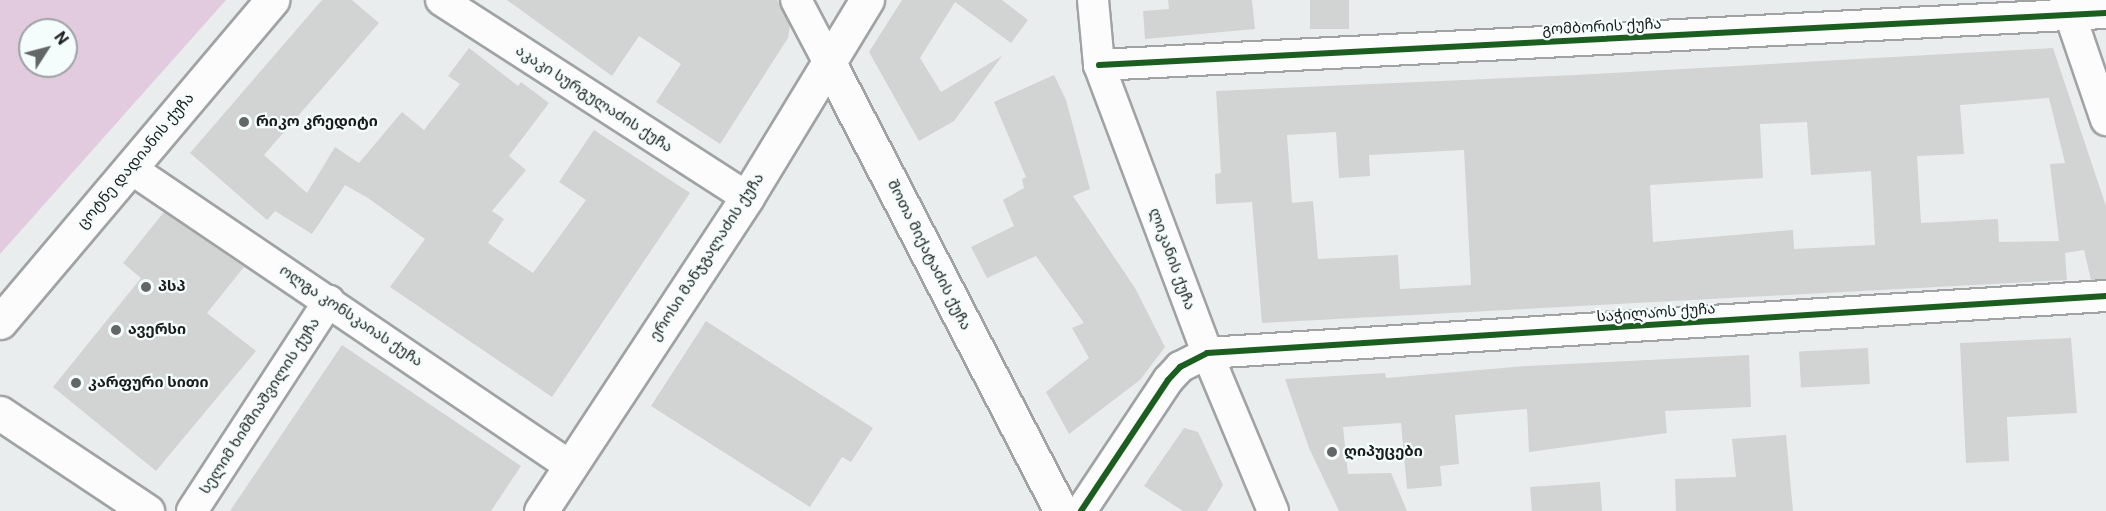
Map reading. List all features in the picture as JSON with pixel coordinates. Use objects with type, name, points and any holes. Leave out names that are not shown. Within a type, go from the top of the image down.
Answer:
[{"type":"street","name":"ცოტნე დადიანის ქუჩა","points":[[0,322],[272,0]]},
{"type":"street","name":"აკაკი სურგულაძის ქუჩა","points":[[441,0],[747,197]]},
{"type":"street","name":"შოთა მიქატაძის ქუჩა","points":[[796,0],[1061,511]]},
{"type":"street","name":"ეროსი მანჯგალაძის ქუჩა","points":[[541,511],[747,197],[828,60],[867,0]]},
{"type":"street","name":"ლიკანის ქუჩა","points":[[1093,0],[1100,65],[1207,353],[1273,511]]},
{"type":"street","name":"გომბორის ქუჩა","points":[[1100,65],[2068,8],[2106,13]]},
{"type":"street","points":[[2068,8],[2106,120]]},
{"type":"street","name":"ოლგა კონსკაიას ქუჩა","points":[[130,168],[570,466]]},
{"type":"street","name":"საჭილაოს ქუჩა","points":[[1207,353],[2106,296]]},
{"type":"street","name":"სელიმ ხიმშიაშვილის ქუჩა","points":[[192,511],[328,301]]},
{"type":"street","points":[[1081,511],[1168,380],[1180,367],[1207,353]]},
{"type":"street","points":[[0,413],[147,511]]},
{"type":"shaded area","points":[[0,0],[226,0],[0,254]]},
{"type":"building","points":[[322,0],[352,0],[379,23],[264,155],[307,193],[335,147],[359,163],[402,112],[424,130],[460,84],[448,76],[469,48],[518,86],[521,82],[549,103],[509,156],[526,170],[492,211],[504,219],[488,243],[533,273],[586,200],[559,182],[594,130],[690,193],[552,397],[390,287],[425,239],[368,198],[345,185],[312,234],[275,211],[267,220],[190,153]]},
{"type":"building","points":[[507,0],[777,0],[790,25],[788,38],[720,144],[656,102],[681,64],[639,36],[612,76]]},
{"type":"building","points":[[902,0],[1002,0],[1028,20],[1011,43],[955,2],[920,58],[941,92],[1002,56],[954,121],[919,141],[869,52]]},
{"type":"building","points":[[1168,0],[1252,0],[1255,29],[1145,39],[1143,11],[1169,9]]},
{"type":"building","points":[[1310,0],[1349,0],[1349,29],[1310,29]]},
{"type":"building","points":[[2053,48],[2106,206],[2106,279],[2091,280],[2084,250],[2065,253],[2067,280],[1262,323],[1252,202],[1216,204],[1215,174],[1221,173],[1216,91],[1576,75]],"holes":[[[2049,98],[2065,163],[2050,164],[2059,241],[1999,242],[1998,219],[1921,223],[1917,156],[1964,154],[1960,105]],[[1807,122],[1811,175],[1871,171],[1875,245],[1794,249],[1793,230],[1653,242],[1650,185],[1763,178],[1760,124]],[[1336,132],[1339,178],[1370,176],[1369,155],[1464,150],[1471,285],[1400,289],[1398,255],[1318,259],[1313,201],[1292,203],[1287,135]]]},
{"type":"building","points":[[1054,75],[1066,100],[1090,189],[1073,196],[1135,288],[1165,347],[1140,380],[1069,434],[1046,392],[1089,358],[1072,328],[1084,323],[1036,256],[987,278],[971,247],[1014,226],[1003,200],[1024,188],[1022,179],[1026,177],[994,102]]},
{"type":"building","points":[[164,212],[244,267],[207,313],[256,351],[156,471],[53,387],[141,278],[123,263]]},
{"type":"building","points":[[706,321],[873,428],[851,462],[842,457],[810,507],[651,406]]},
{"type":"building","points":[[2071,338],[2077,413],[2007,417],[2009,461],[1966,463],[1960,343]]},
{"type":"building","points":[[342,345],[521,466],[491,511],[230,511]]},
{"type":"building","points":[[1868,348],[1870,384],[1801,388],[1799,352]]},
{"type":"building","points":[[1749,355],[1751,407],[1665,411],[1667,433],[1529,452],[1527,409],[1455,415],[1459,464],[1440,466],[1442,486],[1407,489],[1401,423],[1343,427],[1348,474],[1391,473],[1407,511],[1339,511],[1309,448],[1285,379],[1385,373],[1386,378],[1527,366]]},
{"type":"building","points":[[1184,428],[1198,432],[1223,485],[1207,511],[1183,511],[1144,486]]},
{"type":"building","points":[[1786,435],[1793,511],[1676,511],[1675,479],[1736,477],[1732,439]]},
{"type":"building","points":[[1600,482],[1602,511],[1532,511],[1530,487]]},
{"type":"cycle path","points":[[1099,65],[2106,13]]},
{"type":"cycle path","points":[[1081,511],[1168,380],[1180,367],[1207,353],[2106,296]]},
{"type":"place","name":"რიკო კრედიტი","points":[[244,122]]},
{"type":"place","name":"პსპ","points":[[146,287]]},
{"type":"place","name":"ავერსი","points":[[116,330]]},
{"type":"place","name":"კარფური სითი","points":[[76,383]]},
{"type":"place","name":"ღიპუცები","points":[[1332,452]]}]
